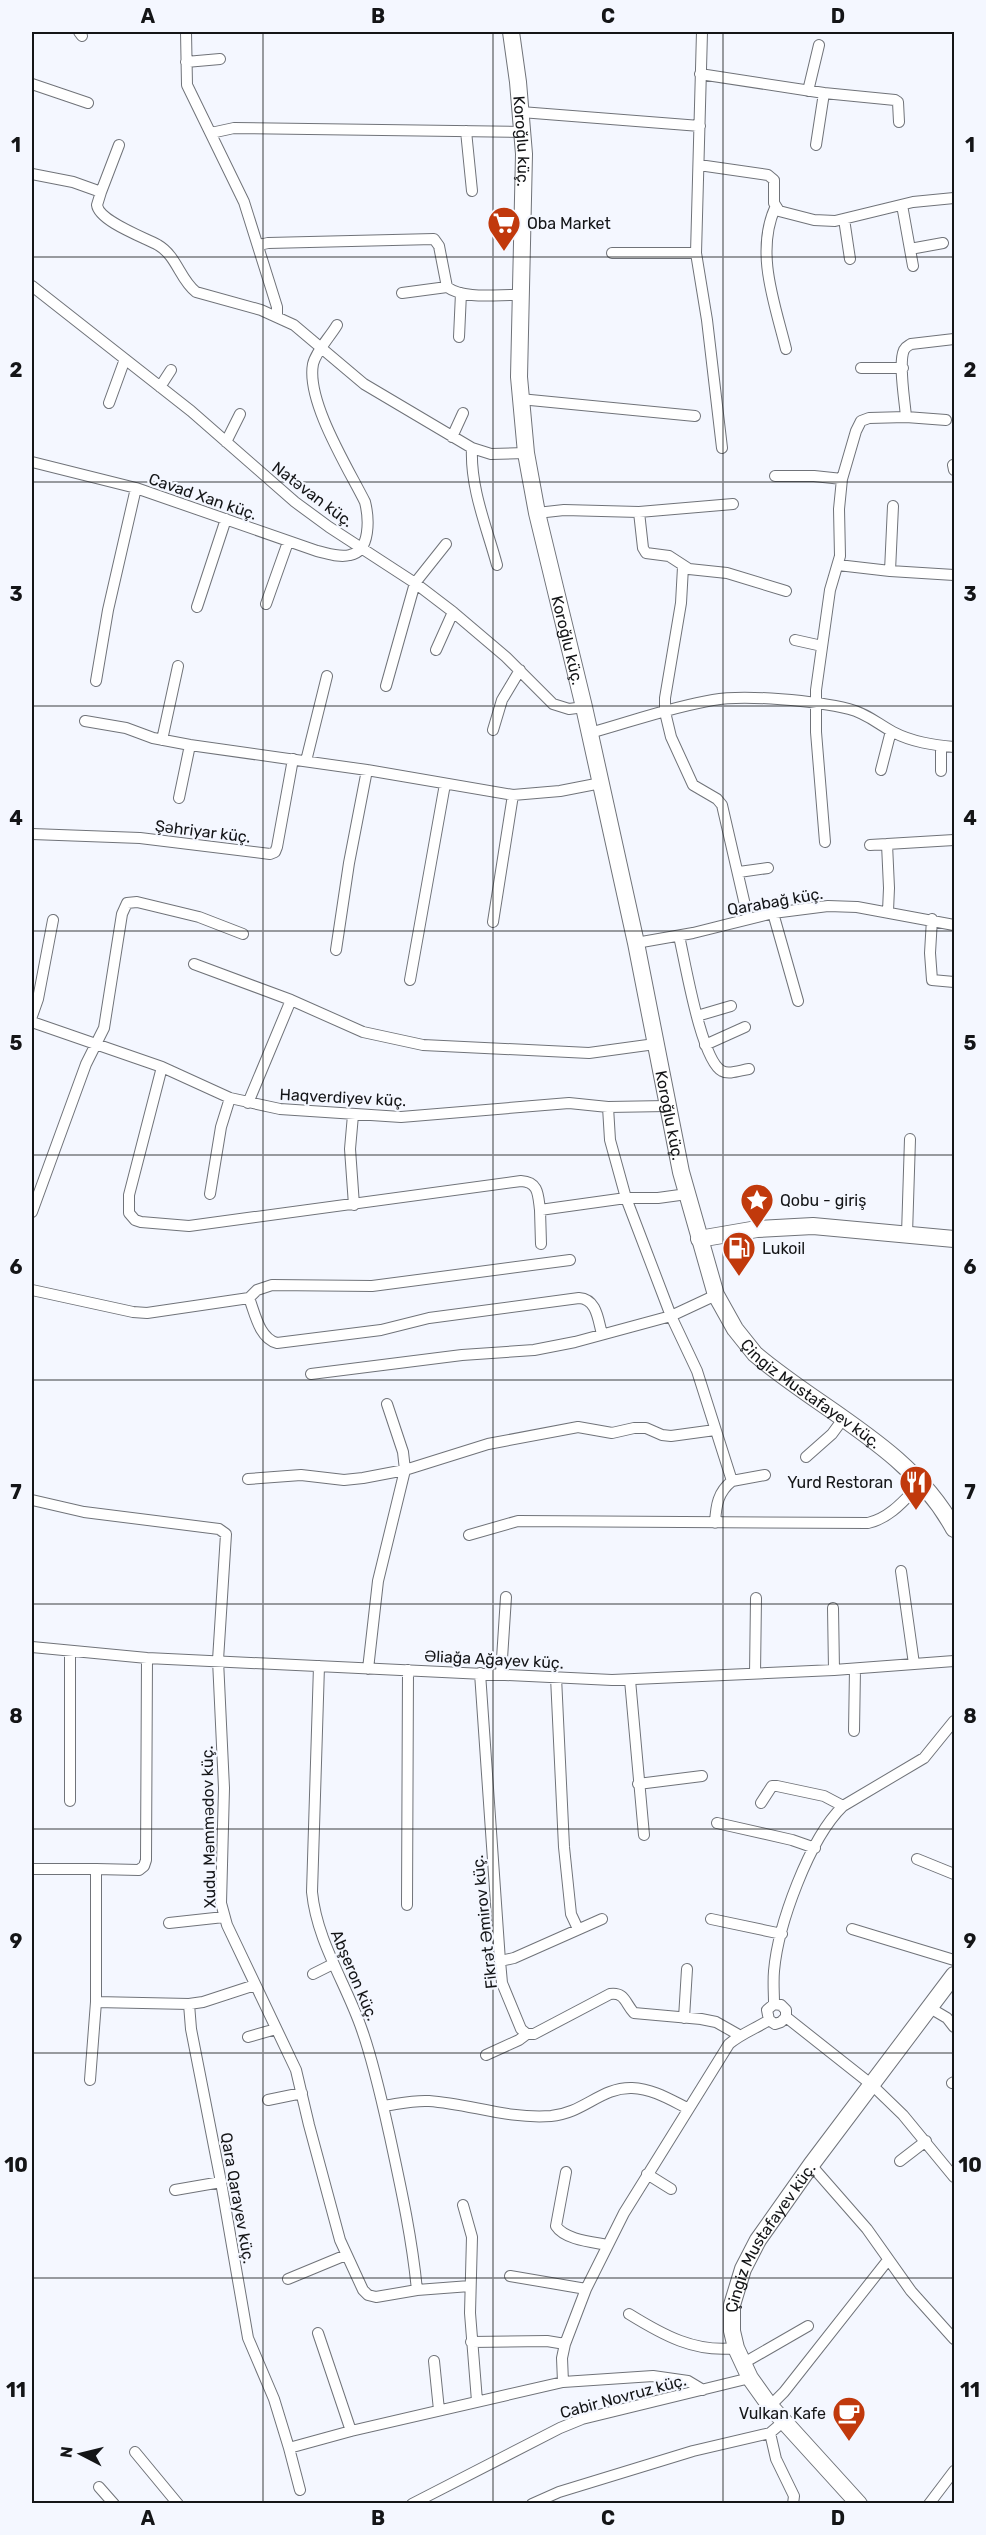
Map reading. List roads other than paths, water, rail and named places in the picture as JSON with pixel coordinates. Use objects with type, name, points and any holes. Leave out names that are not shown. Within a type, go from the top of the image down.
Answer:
[{"type":"street","points":[[186,32],[187,85],[244,202],[277,307],[277,316]]},
{"type":"street","name":"Koroğlu küç.","points":[[511,32],[523,132],[520,399],[526,453],[537,513],[590,733],[636,943],[667,1106],[699,1239]]},
{"type":"street","points":[[702,32],[696,253],[707,320],[722,448]]},
{"type":"street","points":[[808,91],[819,45]]},
{"type":"street","points":[[186,62],[220,59]]},
{"type":"street","points":[[700,74],[808,91],[895,100],[898,102],[899,122]]},
{"type":"street","points":[[32,84],[88,103]]},
{"type":"street","points":[[816,145],[824,93]]},
{"type":"street","points":[[521,112],[700,126]]},
{"type":"street","points":[[212,133],[234,128],[523,132]]},
{"type":"street","points":[[466,131],[472,191]]},
{"type":"street","points":[[119,144],[97,205],[102,216],[167,252],[190,288],[196,292],[277,316],[303,332],[364,384],[472,448],[490,454],[526,453]]},
{"type":"street","points":[[699,165],[768,175],[774,180],[775,208],[769,228],[766,259],[786,349]]},
{"type":"street","points":[[32,174],[73,182],[101,192]]},
{"type":"street","points":[[775,208],[778,211],[814,220],[844,219],[902,204],[954,198]]},
{"type":"street","points":[[902,204],[913,266]]},
{"type":"street","points":[[844,219],[850,259]]},
{"type":"street","points":[[259,245],[435,238],[440,246],[447,287]]},
{"type":"street","points":[[910,249],[943,243]]},
{"type":"street","points":[[612,253],[696,253]]},
{"type":"street","name":"Natəvan küç.","points":[[32,286],[160,387],[295,502],[415,583],[453,612],[520,670],[554,704],[569,709],[584,707]]},
{"type":"street","points":[[402,293],[447,287],[461,293],[521,294]]},
{"type":"street","points":[[459,337],[461,293]]},
{"type":"street","points":[[337,325],[313,366],[318,408],[365,502],[368,515],[367,532],[362,549]]},
{"type":"street","points":[[906,417],[903,352],[911,344],[954,339]]},
{"type":"street","points":[[109,403],[125,359]]},
{"type":"street","points":[[861,368],[903,368]]},
{"type":"street","points":[[160,387],[171,370]]},
{"type":"street","points":[[520,399],[695,416]]},
{"type":"street","points":[[452,436],[463,413]]},
{"type":"street","points":[[226,442],[240,414]]},
{"type":"street","points":[[825,842],[816,704],[830,590],[841,546],[839,509],[842,479],[861,421],[869,418],[906,417],[946,420]]},
{"type":"street","points":[[472,448],[472,469],[477,494],[497,565]]},
{"type":"street","name":"Cavad Xan küç.","points":[[32,462],[136,489],[288,542],[340,556],[352,555],[362,549]]},
{"type":"street","points":[[775,476],[842,479]]},
{"type":"street","points":[[96,681],[108,610],[136,489]]},
{"type":"street","points":[[537,513],[564,510],[639,512],[733,504]]},
{"type":"street","points":[[890,572],[893,506]]},
{"type":"street","points":[[639,512],[643,548],[646,553],[669,556],[683,567],[728,573],[786,591]]},
{"type":"street","points":[[197,607],[226,519]]},
{"type":"street","points":[[267,604],[288,542]]},
{"type":"street","points":[[386,686],[415,583],[446,544]]},
{"type":"street","points":[[838,565],[890,572],[954,575]]},
{"type":"street","points":[[683,567],[681,603],[665,699],[665,712],[671,737],[693,785],[717,799],[722,805],[748,918]]},
{"type":"street","points":[[436,650],[453,612]]},
{"type":"street","points":[[795,639],[822,646]]},
{"type":"street","points":[[162,740],[178,666]]},
{"type":"street","points":[[493,730],[502,700],[520,670]]},
{"type":"street","points":[[306,761],[327,676]]},
{"type":"street","points":[[590,733],[714,699],[729,698],[816,704],[859,712],[891,731],[916,741],[954,747]]},
{"type":"street","points":[[85,721],[126,728],[162,740],[190,745],[367,770],[513,795],[560,791],[601,783]]},
{"type":"street","points":[[881,770],[891,731]]},
{"type":"street","points":[[179,798],[190,745]]},
{"type":"street","points":[[941,746],[941,771]]},
{"type":"street","name":"Şəhriyar küç.","points":[[32,834],[140,838],[270,854],[278,847],[292,759]]},
{"type":"street","points":[[336,950],[349,863],[367,770]]},
{"type":"street","points":[[410,980],[445,784]]},
{"type":"street","points":[[493,922],[513,795]]},
{"type":"street","points":[[870,845],[954,840]]},
{"type":"street","points":[[887,844],[890,888],[888,911]]},
{"type":"street","points":[[739,872],[768,868]]},
{"type":"street","points":[[32,1212],[86,1064],[104,1028],[122,914],[127,903],[136,902],[199,917],[243,934]]},
{"type":"street","name":"Qarabağ küç.","points":[[636,943],[679,936],[773,913],[828,906],[888,911],[954,925]]},
{"type":"street","points":[[773,913],[798,1001]]},
{"type":"street","points":[[932,919],[930,953],[932,980],[954,982]]},
{"type":"street","points":[[32,1016],[38,999],[53,920]]},
{"type":"street","points":[[679,936],[705,1045],[716,1067],[726,1073],[749,1069]]},
{"type":"street","points":[[194,964],[291,1000],[363,1032],[423,1045],[589,1053],[655,1044]]},
{"type":"street","points":[[248,1103],[291,1000]]},
{"type":"street","points":[[697,1016],[731,1006]]},
{"type":"street","name":"Haqverdiyev küç.","points":[[32,1022],[162,1067],[230,1098],[280,1109],[353,1115],[428,1116],[495,1107],[569,1103],[609,1107],[667,1106]]},
{"type":"street","points":[[705,1045],[745,1027]]},
{"type":"street","points":[[162,1067],[129,1195],[129,1213],[135,1220],[160,1225],[189,1226],[521,1181],[532,1183],[536,1187],[542,1244]]},
{"type":"street","points":[[210,1194],[221,1127],[230,1098]]},
{"type":"street","points":[[609,1107],[610,1140],[626,1198],[671,1316],[697,1371],[732,1480]]},
{"type":"street","points":[[353,1115],[350,1149],[354,1205]]},
{"type":"street","points":[[907,1234],[910,1139]]},
{"type":"street","points":[[540,1210],[626,1198],[658,1198],[687,1194]]},
{"type":"street","points":[[699,1239],[757,1229],[813,1226],[954,1239]]},
{"type":"street","name":"Çingiz Mustafayev küç.","points":[[699,1239],[716,1295],[735,1329],[755,1354],[901,1462],[938,1500],[954,1529]]},
{"type":"street","points":[[32,1290],[115,1309],[140,1312],[249,1298],[257,1290],[272,1285],[372,1286],[570,1260]]},
{"type":"street","points":[[311,1374],[462,1355],[534,1350],[671,1316],[716,1295]]},
{"type":"street","points":[[249,1298],[261,1330],[271,1341],[277,1343],[381,1330],[429,1318],[579,1298],[587,1299],[592,1303],[602,1334]]},
{"type":"street","points":[[368,1669],[378,1581],[405,1470],[403,1452],[387,1404]]},
{"type":"street","points":[[806,1457],[832,1434],[843,1419]]},
{"type":"street","points":[[248,1479],[301,1474],[344,1480],[405,1470],[488,1444],[578,1427],[612,1433],[646,1428],[671,1436],[715,1430]]},
{"type":"street","points":[[715,1523],[716,1503],[725,1486],[732,1480],[765,1475]]},
{"type":"street","points":[[469,1535],[518,1521],[868,1523],[880,1521],[889,1515],[922,1482]]},
{"type":"street","name":"Xudu Məmmədov küç.","points":[[32,1500],[84,1512],[223,1530],[227,1542],[218,1660],[224,1788],[221,1903],[224,1917],[296,2070],[346,2255],[368,2295],[376,2297],[417,2290],[470,2286]]},
{"type":"street","points":[[901,1570],[914,1664]]},
{"type":"street","points":[[501,1674],[506,1597]]},
{"type":"street","points":[[755,1674],[756,1598]]},
{"type":"street","points":[[833,1608],[834,1670]]},
{"type":"street","name":"Əliağa Ağayev küç.","points":[[32,1647],[147,1659],[218,1660],[630,1680],[855,1669],[954,1661]]},
{"type":"street","points":[[70,1651],[70,1801]]},
{"type":"street","points":[[32,1869],[139,1870],[144,1866],[146,1860],[147,1659]]},
{"type":"street","name":"Abşeron küç.","points":[[319,1666],[312,1893],[317,1923],[362,2030],[383,2106],[412,2238],[417,2290]]},
{"type":"street","points":[[854,1731],[855,1669]]},
{"type":"street","points":[[407,1905],[408,1671]]},
{"type":"street","name":"Fikrət Əmirov küç.","points":[[480,1673],[500,1961],[505,1992],[521,2029],[527,2034]]},
{"type":"street","points":[[556,1677],[564,1847],[572,1914],[578,1929]]},
{"type":"street","points":[[630,1680],[644,1835]]},
{"type":"street","points":[[769,2020],[767,2010],[774,2004],[774,1973],[782,1934],[795,1891],[815,1848],[834,1815],[843,1806],[924,1758],[954,1721]]},
{"type":"street","points":[[638,1784],[702,1776]]},
{"type":"street","points":[[761,1803],[767,1790],[772,1786],[777,1786],[824,1796],[843,1806]]},
{"type":"street","points":[[717,1823],[792,1840],[815,1848]]},
{"type":"street","points":[[917,1859],[954,1874]]},
{"type":"street","points":[[90,2080],[96,2002],[96,1869]]},
{"type":"street","points":[[169,1923],[224,1917]]},
{"type":"street","points":[[500,1961],[514,1958],[602,1919]]},
{"type":"street","points":[[711,1919],[782,1934]]},
{"type":"street","points":[[852,1929],[954,1960]]},
{"type":"street","points":[[313,1974],[333,1964]]},
{"type":"street","points":[[684,2018],[687,1969]]},
{"type":"street","name":"Çingiz Mustafayev küç.","points":[[859,2504],[770,2406],[746,2371],[736,2348],[732,2331],[732,2305],[743,2269],[758,2240],[811,2165],[954,1975]]},
{"type":"street","points":[[96,2002],[189,2004],[212,2000],[255,1985]]},
{"type":"street","points":[[486,2055],[527,2034],[534,2034],[610,1994],[617,1993],[623,1996],[634,2013],[716,2022],[739,2035]]},
{"type":"street","name":"Qara Qarayev küç.","points":[[189,2004],[191,2029],[248,2338],[274,2398],[300,2490]]},
{"type":"street","points":[[774,2004],[784,2007],[786,2017],[872,2085],[926,2141],[954,2177]]},
{"type":"street","points":[[930,2008],[947,2018],[954,2027]]},
{"type":"street","points":[[769,2020],[778,2024],[786,2017]]},
{"type":"street","points":[[563,2382],[562,2358],[565,2344],[586,2289],[624,2213],[687,2108],[729,2044],[739,2035],[753,2031],[769,2020]]},
{"type":"street","points":[[248,2037],[276,2029]]},
{"type":"street","points":[[383,2106],[426,2101],[496,2114],[550,2116],[574,2112],[609,2092],[628,2088],[652,2091],[687,2108]]},
{"type":"street","points":[[268,2100],[302,2093]]},
{"type":"street","points":[[900,2161],[926,2141]]},
{"type":"street","points":[[811,2165],[855,2215],[911,2291],[954,2339]]},
{"type":"street","points":[[566,2172],[556,2226],[566,2235],[608,2245]]},
{"type":"street","points":[[647,2174],[671,2189]]},
{"type":"street","points":[[175,2190],[221,2182]]},
{"type":"street","points":[[463,2205],[472,2237],[471,2342],[477,2402]]},
{"type":"street","points":[[288,2279],[346,2255]]},
{"type":"street","points":[[770,2406],[784,2392],[888,2260]]},
{"type":"street","points":[[510,2276],[586,2289]]},
{"type":"street","points":[[628,2314],[665,2336],[685,2343],[719,2350],[736,2348]]},
{"type":"street","name":"Cabir Novruz küç.","points":[[412,2504],[582,2419],[703,2390],[746,2371],[808,2326]]},
{"type":"street","points":[[318,2333],[351,2431]]},
{"type":"street","points":[[471,2342],[547,2341],[565,2344]]},
{"type":"street","points":[[434,2361],[439,2410]]},
{"type":"street","points":[[289,2448],[351,2431],[563,2382],[653,2376],[688,2381],[703,2390]]},
{"type":"street","points":[[532,2504],[559,2492],[693,2451],[770,2433],[783,2421]]},
{"type":"street","points":[[770,2433],[776,2459],[794,2496],[792,2504]]},
{"type":"street","points":[[135,2452],[178,2504]]},
{"type":"street","points":[[929,2504],[954,2471]]},
{"type":"street","points":[[99,2487],[114,2504]]},
{"type":"place","name":"Oba Market","points":[[504,252]]},
{"type":"place","name":"Qobu - giriş","points":[[757,1229]]},
{"type":"place","name":"Lukoil","points":[[739,1277]]},
{"type":"place","name":"Yurd Restoran","points":[[916,1511]]},
{"type":"place","name":"Vulkan Kafe","points":[[849,2442]]}]
